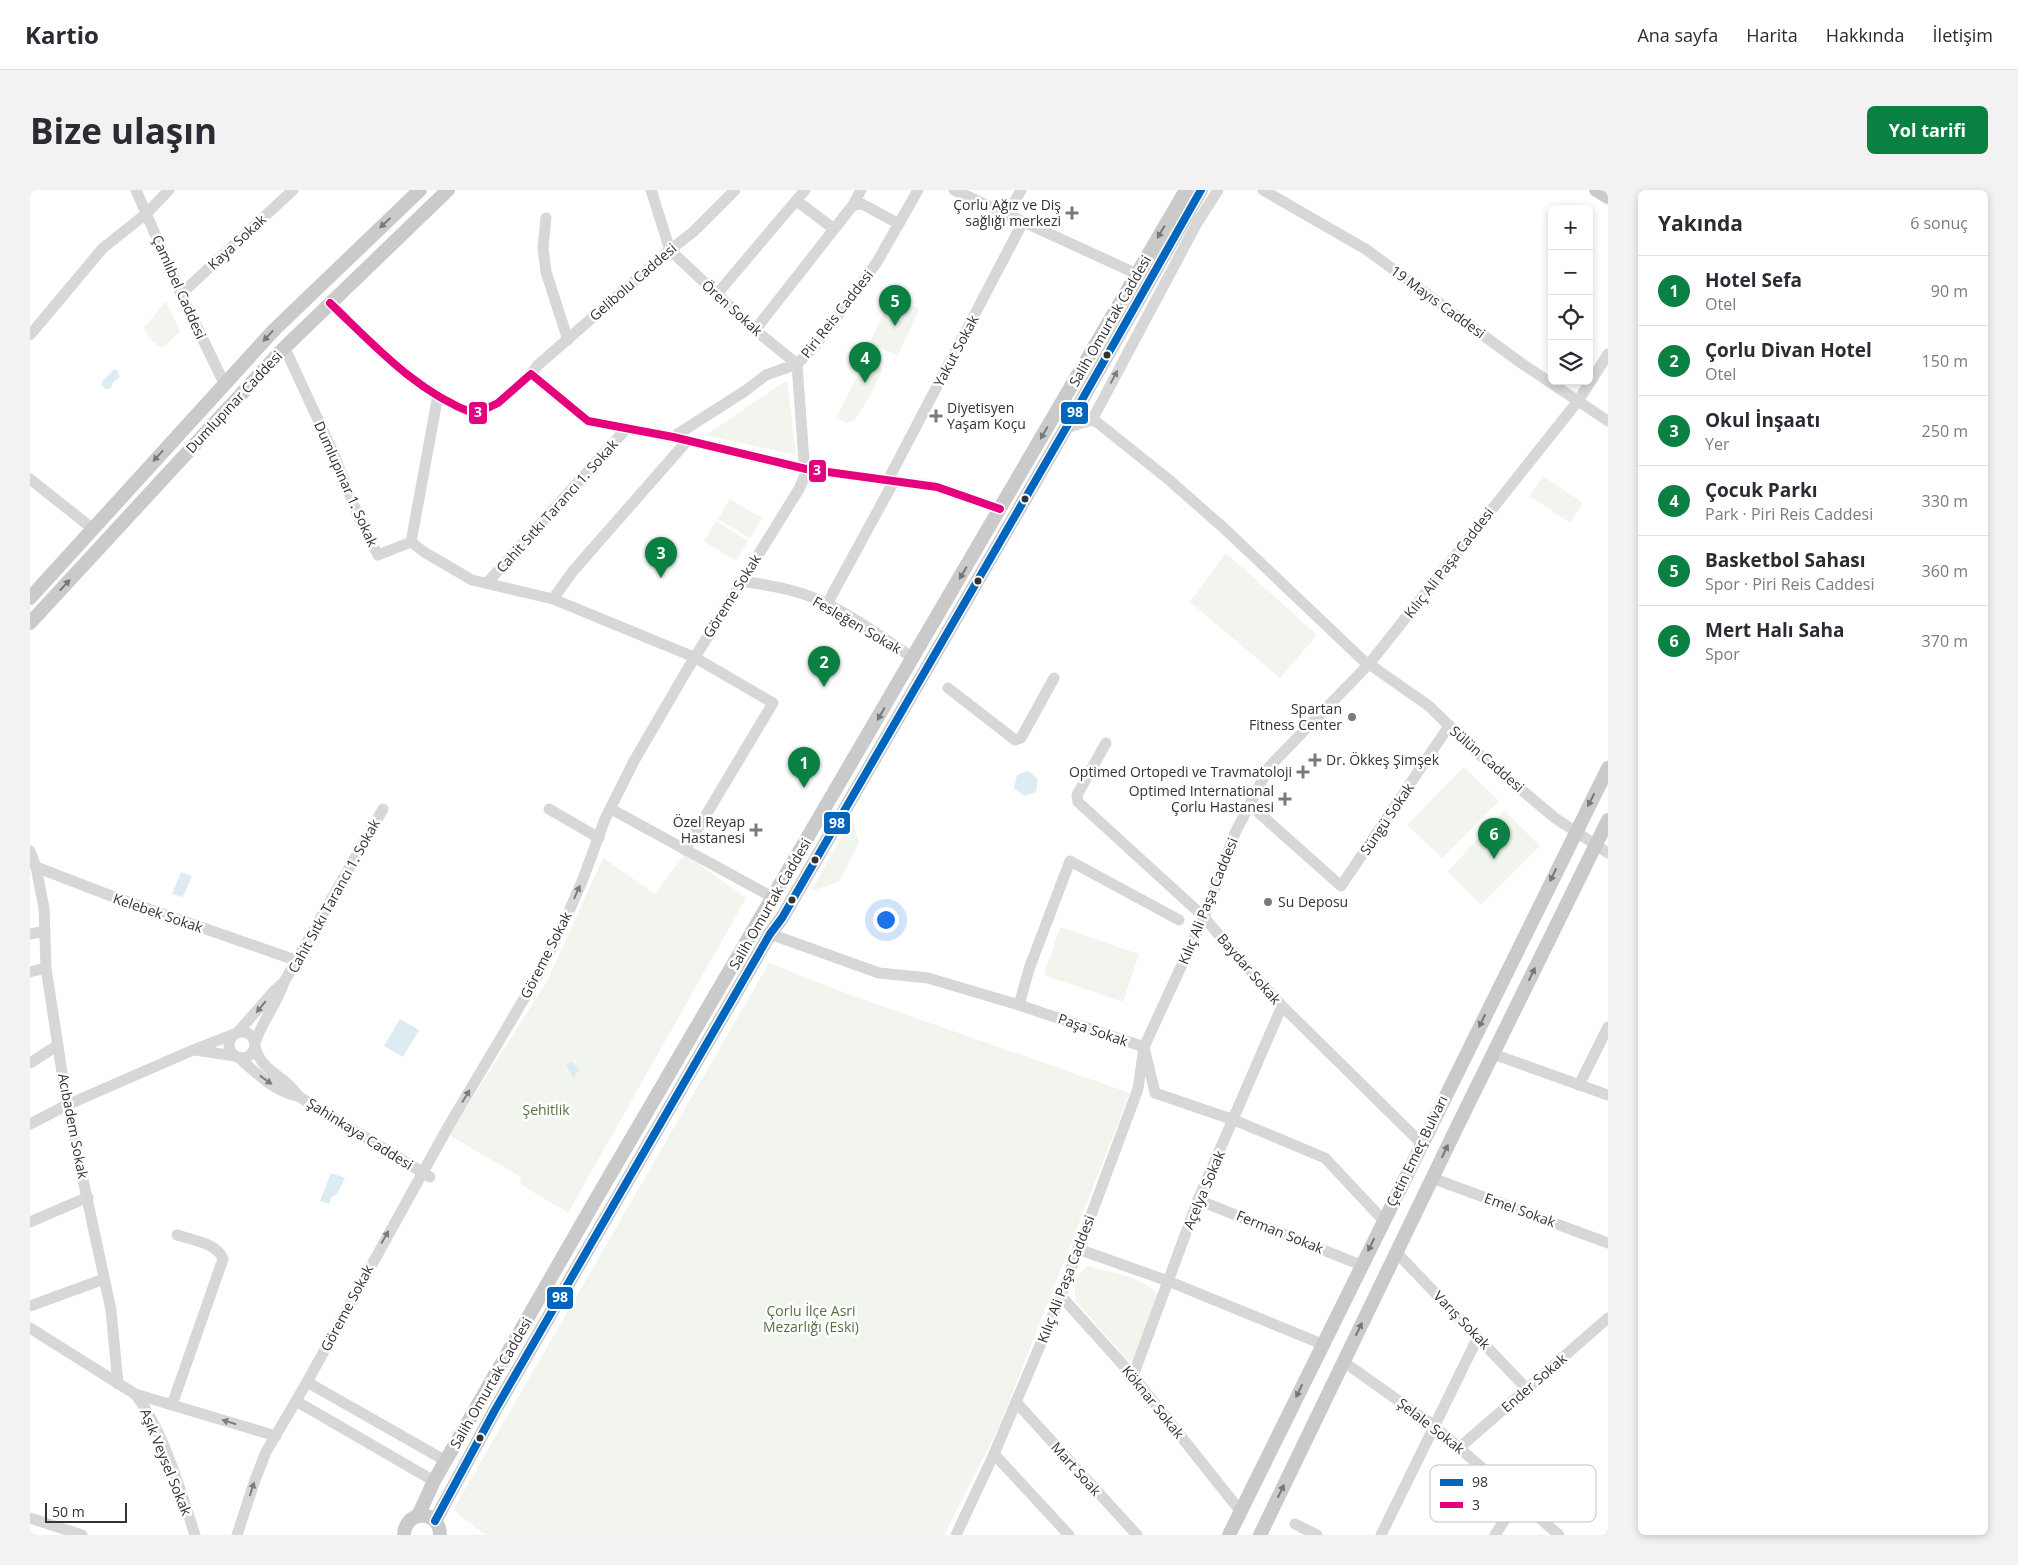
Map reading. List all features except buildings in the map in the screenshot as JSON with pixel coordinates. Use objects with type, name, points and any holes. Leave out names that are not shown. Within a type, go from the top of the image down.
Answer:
[{"type":"main road","name":"Dumlupınar Caddesi","points":[[30,598],[224,383],[315,289],[420,190]]},
{"type":"main road","name":"Dumlupınar Caddesi","points":[[31,621],[282,350],[448,190]]},
{"type":"main road","name":"Salih Omurtak Caddesi","points":[[404,1535],[408,1522],[418,1516],[434,1482],[560,1266],[596,1199],[774,898],[1186,190]]},
{"type":"main road","name":"Salih Omurtak Caddesi","points":[[440,1531],[495,1410],[770,934],[786,910],[1066,428],[1202,190]]},
{"type":"main road","points":[[1596,190],[1608,198]]},
{"type":"main road","name":"Çetin Emeç Bulvarı","points":[[1229,1535],[1421,1143],[1608,768]]},
{"type":"main road","name":"Çetin Emeç Bulvarı","points":[[1260,1535],[1432,1178],[1608,820]]},
{"type":"main road","points":[[418,1516],[424,1515],[440,1531]]},
{"type":"street","name":"Çamlıbel Caddesi","points":[[136,190],[180,294],[224,383]]},
{"type":"street","points":[[30,335],[103,248],[147,213],[170,190]]},
{"type":"street","name":"Kaya Sokak","points":[[180,294],[293,190]]},
{"type":"street","points":[[651,190],[670,250]]},
{"type":"street","name":"Gelibolu Caddesi","points":[[438,395],[475,414],[498,403],[531,374],[538,365],[693,232],[735,190]]},
{"type":"street","points":[[717,294],[805,190]]},
{"type":"street","points":[[755,330],[853,205],[861,190]]},
{"type":"street","name":"Piri Reis Caddesi","points":[[673,437],[766,376],[797,364],[815,346],[877,262],[918,190]]},
{"type":"street","points":[[954,190],[1137,274]]},
{"type":"street","points":[[1007,215],[1021,190]]},
{"type":"street","points":[[1066,428],[1092,420],[1193,231],[1218,190]]},
{"type":"street","name":"19 Mayıs Caddesi","points":[[1263,190],[1367,250],[1521,363],[1608,421]]},
{"type":"street","points":[[797,201],[834,229]]},
{"type":"street","points":[[853,205],[862,204],[899,224]]},
{"type":"street","points":[[546,218],[543,248],[546,272],[568,340]]},
{"type":"street","name":"Yakut Sokak","points":[[827,604],[1024,222]]},
{"type":"street","name":"Ören Sokak","points":[[670,250],[755,330],[797,364]]},
{"type":"street","points":[[330,303],[406,375],[438,395],[411,542],[472,580],[553,599],[694,657],[773,703],[685,850]]},
{"type":"street","name":"Dumlupınar 1. Sokak","points":[[282,350],[288,356],[334,452],[360,521],[378,555],[411,542]]},
{"type":"street","name":"Kılıç Ali Paşa Caddesi","points":[[956,1535],[994,1454],[1061,1296],[1138,1089],[1144,1047],[1204,918],[1235,833],[1269,767],[1368,664],[1578,401],[1608,354]]},
{"type":"street","name":"Göreme Sokak","points":[[237,1535],[266,1452],[537,977],[566,918],[610,809],[634,761],[694,657],[806,475],[797,364]]},
{"type":"street","points":[[531,374],[588,421],[673,437],[806,469],[937,487],[1000,509]]},
{"type":"street","name":"Sülün Caddesi","points":[[1092,420],[1140,456],[1227,531],[1368,664],[1428,706],[1475,751],[1575,832],[1608,852]]},
{"type":"street","name":"Cahit Sıtkı Tarancı 1. Sokak","points":[[487,582],[627,428]]},
{"type":"street","points":[[553,599],[573,571],[687,441]]},
{"type":"street","points":[[30,479],[93,529]]},
{"type":"street","name":"Fesleğen Sokak","points":[[741,581],[773,585],[827,604],[913,658]]},
{"type":"street","points":[[948,688],[1015,740],[1021,738],[1054,678]]},
{"type":"street","name":"Süngü Sokak","points":[[1250,805],[1341,886],[1449,726]]},
{"type":"street","name":"Baydar Sokak","points":[[1106,743],[1077,795],[1078,802],[1204,918],[1282,1006],[1421,1143]]},
{"type":"street","name":"Cahit Sıtkı Tarancı 1. Sokak","points":[[284,982],[298,961],[383,809]]},
{"type":"street","points":[[549,809],[599,838]]},
{"type":"street","points":[[610,809],[774,898]]},
{"type":"street","points":[[30,851],[36,867]]},
{"type":"street","points":[[1019,1005],[1029,969],[1070,861],[1179,920]]},
{"type":"street","name":"Kelebek Sokak","points":[[36,867],[114,897],[298,961]]},
{"type":"street","name":"Acıbadem Sokak","points":[[36,867],[44,908],[46,968],[67,1105],[111,1310],[118,1384]]},
{"type":"street","points":[[30,934],[45,931]]},
{"type":"street","name":"Paşa Sokak","points":[[770,934],[879,973],[928,978],[1019,1005],[1144,1047],[1154,1093],[1234,1120],[1325,1158],[1383,1220]]},
{"type":"street","points":[[30,972],[46,968]]},
{"type":"street","points":[[284,982],[236,1033],[229,1045],[237,1057],[255,1072],[286,1094],[298,1096]]},
{"type":"street","points":[[193,1050],[237,1057],[250,1055],[262,1025],[279,996],[284,982]]},
{"type":"street","name":"Açelya Sokak","points":[[1133,1376],[1198,1200],[1282,1006]]},
{"type":"street","points":[[1579,1085],[1608,1026]]},
{"type":"street","points":[[30,1124],[67,1105],[193,1050],[242,1032],[250,1035],[262,1063],[272,1073],[291,1085],[298,1096]]},
{"type":"street","points":[[30,1063],[58,1045]]},
{"type":"street","points":[[1493,1054],[1608,1095]]},
{"type":"street","name":"Şahinkaya Caddesi","points":[[298,1096],[426,1174]]},
{"type":"street","name":"Emel Sokak","points":[[1432,1178],[1608,1243]]},
{"type":"street","points":[[30,1222],[88,1197]]},
{"type":"street","name":"Ferman Sokak","points":[[1198,1200],[1361,1265]]},
{"type":"street","points":[[172,1405],[223,1259],[221,1253],[214,1248],[177,1235]]},
{"type":"street","points":[[1078,1249],[1168,1281],[1322,1344]]},
{"type":"street","name":"Varış Sokak","points":[[1396,1252],[1527,1389]]},
{"type":"street","points":[[30,1306],[104,1279]]},
{"type":"street","name":"Köknar Sokak","points":[[1061,1296],[1133,1376],[1240,1512]]},
{"type":"street","name":"Ender Sokak","points":[[1460,1448],[1608,1318]]},
{"type":"street","name":"Aşık Veysel Sokak","points":[[30,1328],[135,1394],[147,1409],[180,1489],[195,1535]]},
{"type":"street","points":[[1381,1535],[1478,1337]]},
{"type":"street","name":"Şelale Sokak","points":[[1344,1362],[1434,1426],[1479,1465]]},
{"type":"street","points":[[307,1382],[446,1461]]},
{"type":"street","points":[[135,1394],[276,1436]]},
{"type":"street","points":[[296,1401],[434,1482]]},
{"type":"street","name":"Mart Soak","points":[[1016,1402],[1137,1535]]},
{"type":"street","points":[[994,1454],[1069,1535]]},
{"type":"street","points":[[30,1518],[82,1535]]},
{"type":"street","points":[[1495,1535],[1503,1522]]},
{"type":"street","name":"Şelale Sokak","points":[[1544,1522],[1559,1535]]},
{"type":"street","points":[[1296,1524],[1317,1535]]},
{"type":"green space","points":[[891,297],[919,309],[898,356],[870,343]]},
{"type":"green space","points":[[166,301],[180,332],[161,348],[149,338],[144,328]]},
{"type":"green space","points":[[867,358],[881,366],[882,370],[870,396],[854,421],[846,423],[836,418]]},
{"type":"green space","points":[[787,380],[796,455],[706,435]]},
{"type":"green space","points":[[1543,476],[1583,503],[1570,523],[1530,496]]},
{"type":"green space","points":[[730,499],[762,518],[750,538],[718,519]]},
{"type":"green space","points":[[716,521],[748,541],[736,561],[704,541]]},
{"type":"green space","points":[[1226,553],[1317,635],[1280,678],[1190,602]]},
{"type":"green space","points":[[1464,767],[1499,801],[1442,858],[1407,825]]},
{"type":"green space","points":[[1504,811],[1540,846],[1481,905],[1448,871]]},
{"type":"green space","points":[[852,818],[859,843],[839,882],[811,891]]},
{"type":"green space","name":"Şehitlik","points":[[685,854],[746,898],[568,1213],[520,1184],[521,1177],[449,1135],[546,983],[603,858],[655,894]]},
{"type":"green space","points":[[1060,927],[1139,954],[1123,1002],[1044,975]]},
{"type":"green space","name":"Çorlu İlçe Asri Mezarlığı (Eski)","points":[[769,963],[856,997],[1130,1093],[999,1427],[944,1535],[486,1535],[453,1510]]},
{"type":"green space","points":[[1087,1266],[1127,1276],[1145,1284],[1159,1297],[1138,1356],[1129,1362],[1075,1300],[1075,1279]]},
{"type":"shaded area","points":[[113,370],[117,370],[120,377],[114,381],[110,389],[106,389],[102,386],[102,382]]},
{"type":"shaded area","points":[[1028,771],[1038,779],[1036,792],[1025,796],[1014,788],[1017,775]]},
{"type":"shaded area","points":[[181,872],[192,876],[183,897],[172,894]]},
{"type":"shaded area","points":[[400,1019],[419,1030],[403,1057],[384,1046]]},
{"type":"shaded area","points":[[572,1062],[579,1070],[573,1078],[566,1064]]},
{"type":"shaded area","points":[[331,1173],[345,1178],[337,1194],[332,1197],[329,1204],[320,1201]]},
{"type":"transit line","name":"98","points":[[435,1521],[495,1410],[770,934],[782,918],[1066,428],[1201,190]]},
{"type":"transit line","name":"3","points":[[330,303],[380,351],[415,380],[454,405],[475,414],[498,403],[531,374],[588,421],[673,437],[806,469],[937,487],[1000,509]]},
{"type":"place","name":"Çorlu Ağız ve Diş sağlığı merkezi","points":[[1072,213]]},
{"type":"place","name":"Basketbol Sahası","points":[[895,326]]},
{"type":"place","name":"Çocuk Parkı","points":[[865,383]]},
{"type":"place","name":"Diyetisyen Yaşam Koçu","points":[[936,416]]},
{"type":"place","name":"Okul İnşaatı","points":[[661,578]]},
{"type":"place","name":"Çorlu Divan Hotel","points":[[824,687]]},
{"type":"place","name":"Spartan Fitness Center","points":[[1352,717]]},
{"type":"place","name":"Dr. Ökkeş Şimşek","points":[[1315,760]]},
{"type":"place","name":"Optimed Ortopedi ve Travmatoloji","points":[[1303,772]]},
{"type":"place","name":"Hotel Sefa","points":[[804,788]]},
{"type":"place","name":"Optimed International Çorlu Hastanesi","points":[[1285,799]]},
{"type":"place","name":"Özel Reyap Hastanesi","points":[[756,830]]},
{"type":"place","name":"Mert Halı Saha","points":[[1494,859]]},
{"type":"place","name":"Su Deposu","points":[[1268,902]]}]
